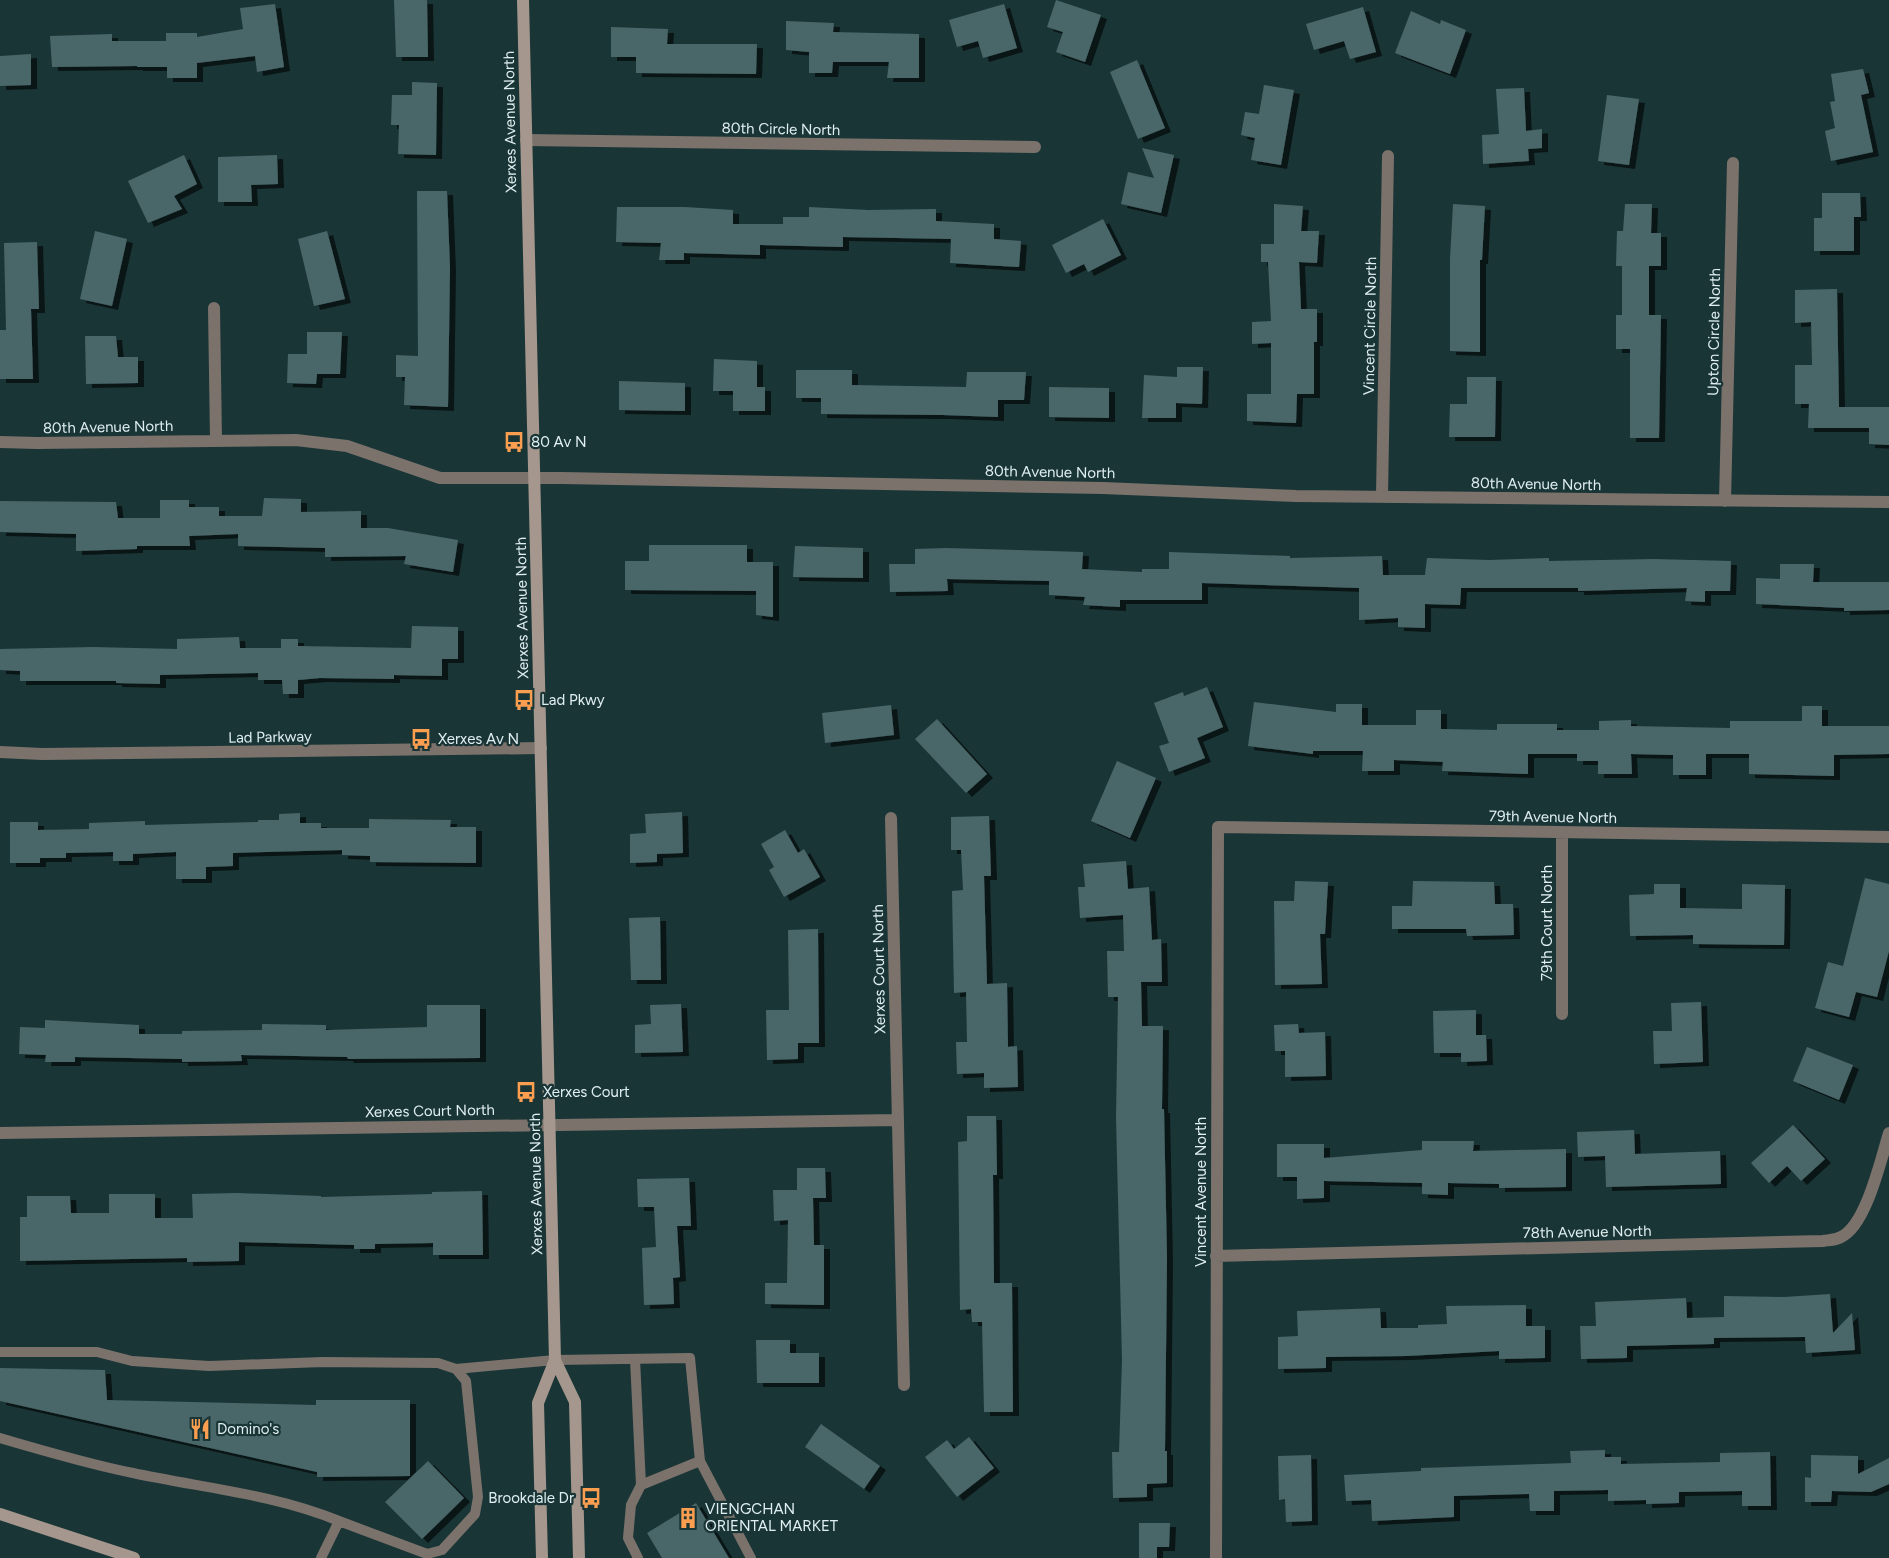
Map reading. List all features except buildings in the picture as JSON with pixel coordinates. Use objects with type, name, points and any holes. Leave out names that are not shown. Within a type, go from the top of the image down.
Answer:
[{"type":"street","name":"Xerxes Avenue North","points":[[523,0],[555,1360],[538,1403],[542,1558]]},
{"type":"street","name":"80th Circle North","points":[[526,140],[1035,147]]},
{"type":"street","name":"Vincent Circle North","points":[[1382,496],[1388,156]]},
{"type":"street","name":"Upton Circle North","points":[[1725,501],[1733,163]]},
{"type":"street","points":[[214,308],[216,440]]},
{"type":"street","name":"80th Avenue North","points":[[0,442],[296,440],[347,446],[440,478],[534,477],[1103,488],[1296,496],[1889,502]]},
{"type":"street","name":"Lad Parkway","points":[[0,752],[42,754],[541,748]]},
{"type":"street","name":"Xerxes Court North","points":[[891,818],[904,1385]]},
{"type":"street","name":"79th Avenue North","points":[[1218,827],[1889,837]]},
{"type":"street","name":"Vincent Avenue North","points":[[1216,1558],[1218,827]]},
{"type":"street","name":"79th Court North","points":[[1562,833],[1562,1014]]},
{"type":"street","name":"Xerxes Court North","points":[[0,1133],[897,1120]]},
{"type":"street","name":"78th Avenue North","points":[[1216,1256],[1823,1241],[1842,1237],[1856,1225],[1864,1209],[1889,1134]]},
{"type":"street","name":"Xerxes Avenue North","points":[[555,1360],[575,1402],[579,1558]]},
{"type":"street","points":[[0,1514],[132,1558]]},
{"type":"lane","points":[[0,1353],[97,1352],[132,1360],[209,1365],[323,1362],[438,1363],[456,1369],[555,1360],[690,1358],[700,1461],[751,1558]]},
{"type":"lane","points":[[635,1359],[641,1485],[631,1504],[628,1538],[638,1558]]},
{"type":"lane","points":[[0,1438],[133,1473],[259,1496],[314,1511],[427,1554],[442,1550],[474,1514],[478,1497],[466,1382],[456,1369]]},
{"type":"lane","points":[[641,1485],[700,1461]]},
{"type":"lane","points":[[321,1558],[339,1521]]},
{"type":"place","name":"80 Av N","points":[[514,442]]},
{"type":"place","name":"Lad Pkwy","points":[[524,700]]},
{"type":"place","name":"Xerxes Av N","points":[[421,739]]},
{"type":"place","name":"Xerxes Court","points":[[526,1092]]},
{"type":"place","name":"Domino's","points":[[200,1429]]},
{"type":"place","name":"Brookdale Dr","points":[[591,1498]]},
{"type":"place","name":"VIENGCHAN ORIENTAL MARKET","points":[[688,1518]]}]
